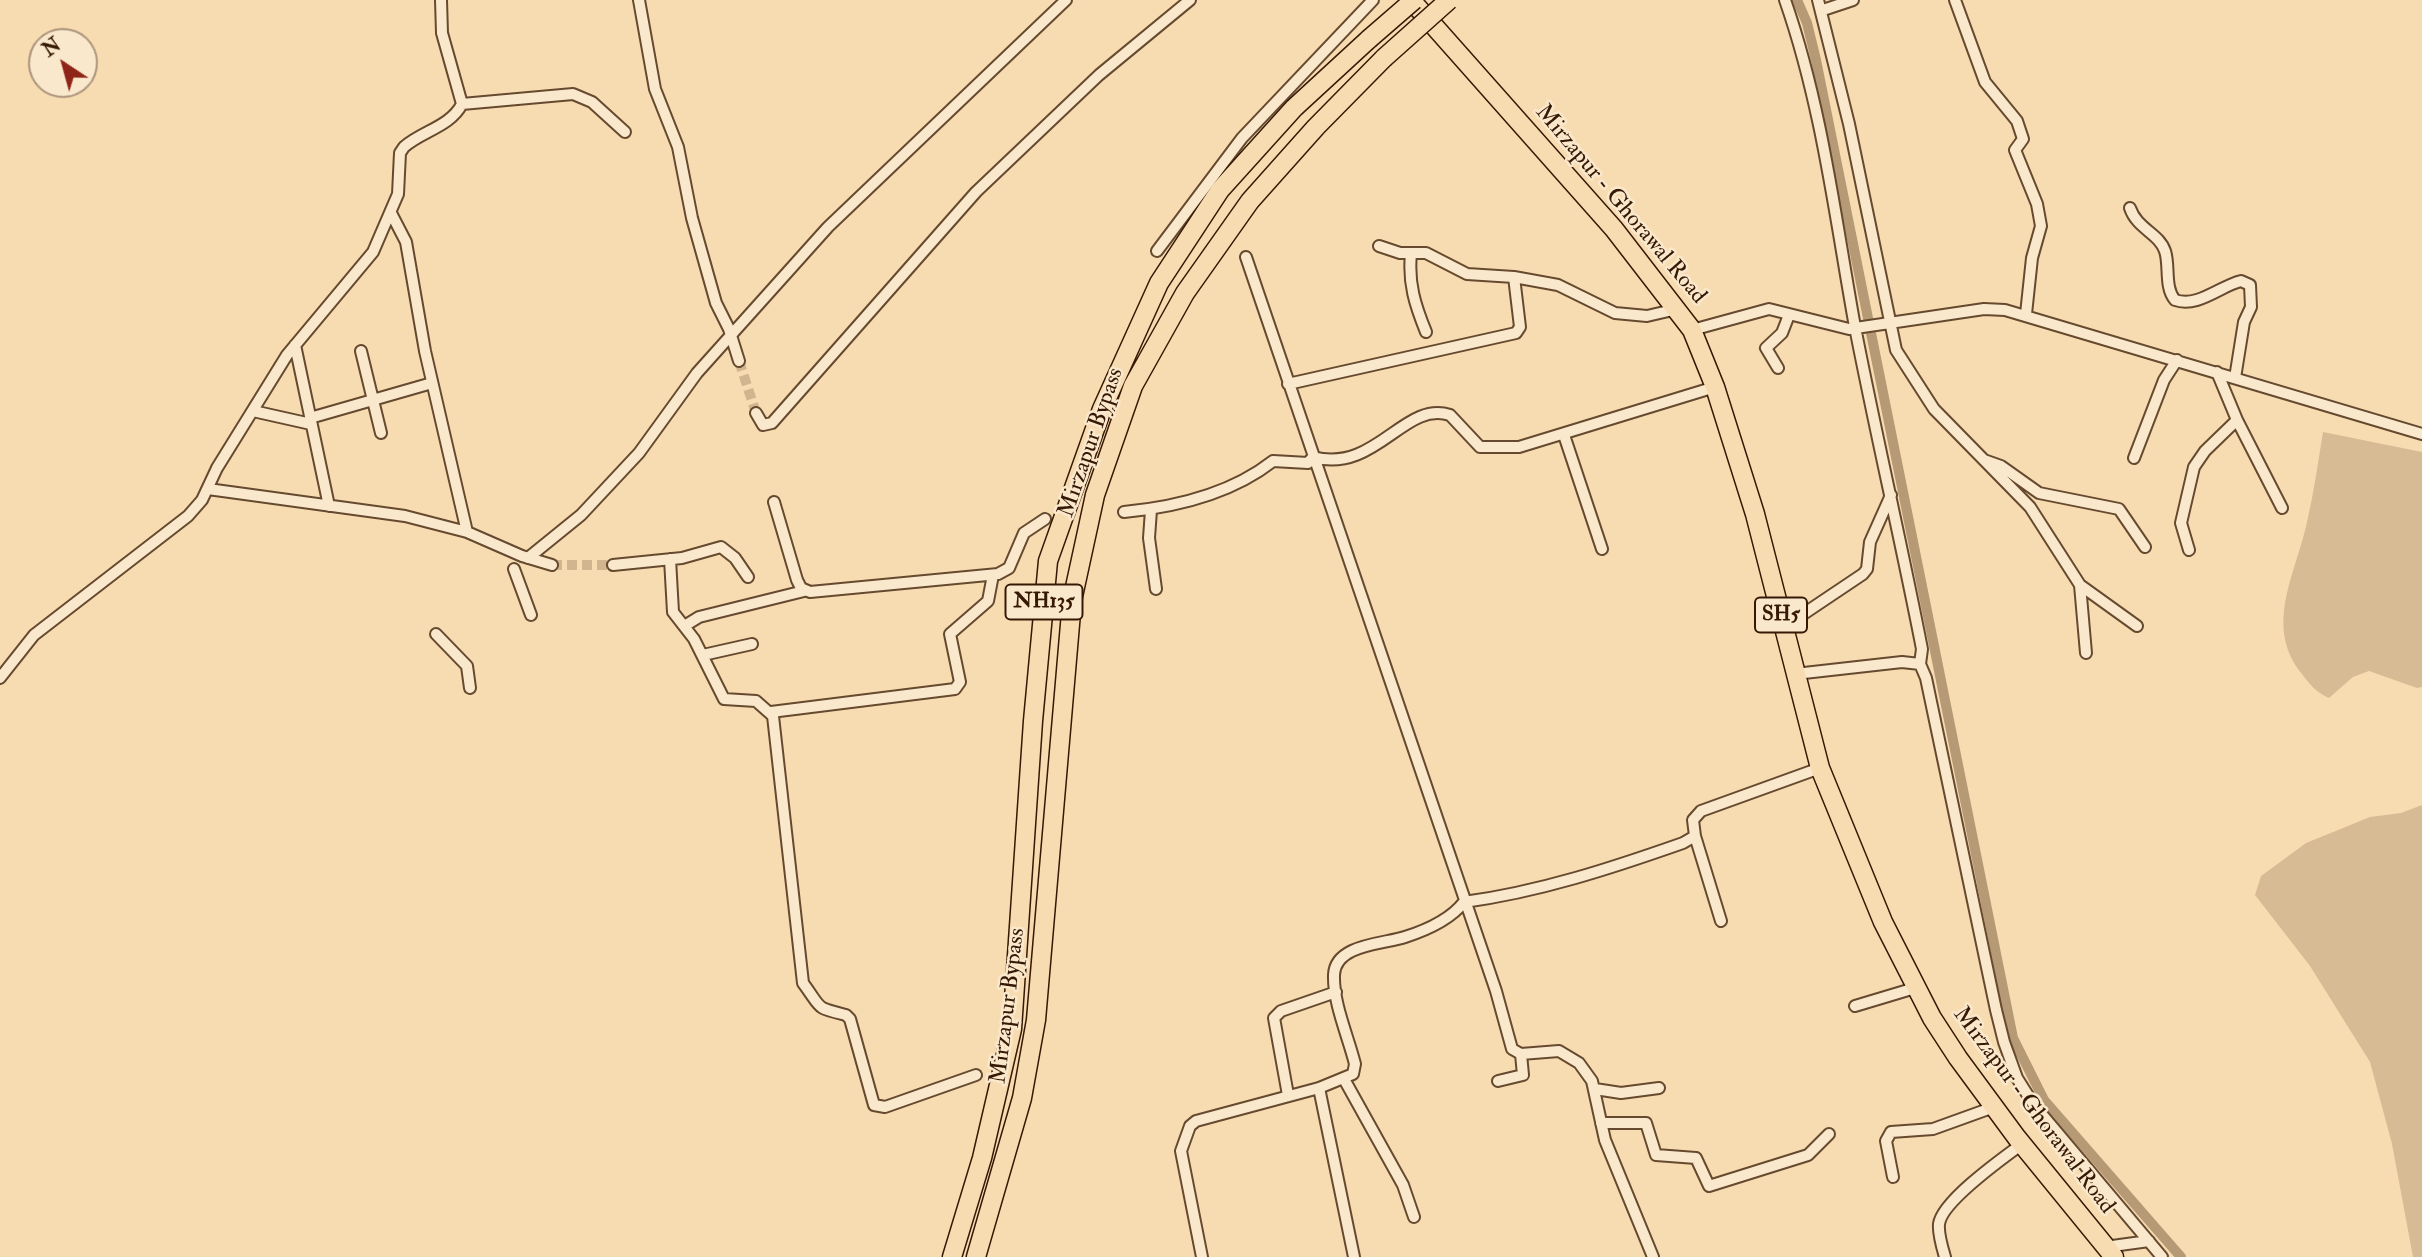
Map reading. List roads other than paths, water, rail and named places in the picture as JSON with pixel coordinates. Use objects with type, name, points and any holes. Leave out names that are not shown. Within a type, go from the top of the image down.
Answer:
[{"type":"main road","name":"NH135","points":[[952,1257],[982,1158],[1012,1029],[1032,721],[1048,561],[1102,409],[1159,283],[1220,190],[1294,108],[1413,0]]},
{"type":"main road","name":"Mirzapur - Ghorawal Road","points":[[1413,0],[1605,219],[1692,330],[1715,387],[1755,514],[1820,768],[1883,922],[1932,1018],[2022,1144],[2110,1252]]},
{"type":"main road","name":"Mirzapur Bypass","points":[[976,1257],[1022,1098],[1037,1020],[1072,601],[1095,495],[1133,386],[1185,293],[1250,201],[1316,127],[1384,58],[1449,0]]},
{"type":"street","points":[[0,678],[34,635],[188,516],[208,489],[295,345],[373,252],[398,194],[404,147],[439,127],[457,113],[462,104],[461,92],[442,33],[441,0]]},
{"type":"street","points":[[639,0],[654,89],[678,147],[692,218],[716,303],[739,361]]},
{"type":"street","points":[[528,558],[581,515],[598,497],[656,432],[697,373],[828,227],[1066,0]]},
{"type":"street","points":[[756,413],[763,425],[772,423],[976,192],[1099,75],[1190,0]]},
{"type":"street","points":[[1157,251],[1242,138],[1373,0]]},
{"type":"street","points":[[1785,0],[1803,53],[1834,198],[1922,649],[1920,664],[1926,678],[1998,1021],[2013,1066],[2044,1118],[2162,1257]]},
{"type":"street","points":[[1853,0],[1820,5],[1884,324],[1896,350],[1934,409],[2030,507],[2080,585],[2137,625]]},
{"type":"street","points":[[1955,0],[1985,82],[2021,129],[2023,139],[2015,150],[2037,204],[2041,226],[2032,258],[2026,314]]},
{"type":"street","points":[[462,104],[573,94],[592,102],[625,132]]},
{"type":"street","points":[[2130,208],[2137,222],[2164,248],[2171,293],[2175,300],[2186,301],[2206,296],[2241,281],[2250,285],[2251,307],[2244,322],[2235,378]]},
{"type":"street","points":[[391,213],[406,242],[432,383],[467,532]]},
{"type":"street","points":[[1379,246],[1411,254],[1426,253],[1467,274],[1514,277],[1558,285],[1615,313],[1647,316],[1677,309]]},
{"type":"street","points":[[1411,254],[1409,272],[1413,299],[1426,331]]},
{"type":"street","points":[[1246,257],[1496,991],[1512,1049],[1521,1054],[1559,1051],[1566,1053],[1588,1072],[1595,1089],[1601,1123],[1653,1257]]},
{"type":"street","points":[[1288,384],[1516,333],[1520,327],[1514,277]]},
{"type":"street","points":[[1692,330],[1769,309],[1845,328],[1984,309],[2026,314],[2422,434]]},
{"type":"street","points":[[1778,368],[1766,348],[1782,333],[1789,315]]},
{"type":"street","points":[[295,345],[330,506]]},
{"type":"street","points":[[361,351],[381,433]]},
{"type":"street","points":[[2134,458],[2164,380],[2176,360]]},
{"type":"street","points":[[2217,372],[2237,420],[2282,508]]},
{"type":"street","points":[[253,411],[310,421],[432,383]]},
{"type":"street","points":[[1313,457],[1332,462],[1364,454],[1395,431],[1431,414],[1450,415],[1474,442],[1488,449],[1519,447],[1715,387]]},
{"type":"street","points":[[2189,550],[2181,523],[2194,467],[2205,451],[2237,420]]},
{"type":"street","points":[[1564,435],[1602,550]]},
{"type":"street","points":[[1124,512],[1185,503],[1256,474],[1273,461],[1308,463],[1313,457]]},
{"type":"street","points":[[1981,459],[2001,466],[2039,493],[2119,509],[2145,547]]},
{"type":"street","points":[[208,489],[405,516],[467,532],[528,558],[552,565]]},
{"type":"street","points":[[1784,627],[1863,574],[1867,569],[1870,542],[1891,495]]},
{"type":"street","points":[[774,502],[797,580],[804,591]]},
{"type":"street","points":[[1151,510],[1149,538],[1156,589]]},
{"type":"street","points":[[686,625],[699,617],[804,591],[993,575],[1009,568],[1020,539],[1045,519]]},
{"type":"street","points":[[613,565],[670,559],[721,547],[735,558],[748,577]]},
{"type":"street","points":[[670,559],[673,612],[686,625],[724,699],[756,701],[771,712],[955,689],[960,682],[950,634],[988,601],[993,588],[993,575]]},
{"type":"street","points":[[514,569],[531,615]]},
{"type":"street","points":[[2080,585],[2086,653]]},
{"type":"street","points":[[436,634],[467,666],[470,688]]},
{"type":"street","points":[[703,655],[752,644]]},
{"type":"street","points":[[1795,674],[1902,662],[1920,664]]},
{"type":"street","points":[[771,712],[803,983],[826,1012],[846,1015],[849,1019],[868,1091],[877,1108],[976,1075]]},
{"type":"street","points":[[1721,921],[1695,836],[1693,820],[1701,811],[1820,768]]},
{"type":"street","points":[[1202,1257],[1181,1151],[1190,1126],[1208,1117],[1319,1088],[1353,1074],[1355,1063],[1335,992],[1334,975],[1340,960],[1359,948],[1425,930],[1455,914],[1464,902],[1499,897],[1580,876],[1683,843],[1695,836]]},
{"type":"street","points":[[1855,1006],[1915,988]]},
{"type":"street","points":[[1288,1095],[1274,1018],[1281,1011],[1335,992]]},
{"type":"street","points":[[1498,1081],[1524,1073],[1521,1054]]},
{"type":"street","points":[[1344,1079],[1403,1185],[1414,1217]]},
{"type":"street","points":[[1319,1088],[1354,1257]]},
{"type":"street","points":[[1595,1089],[1621,1093],[1659,1088]]},
{"type":"street","points":[[1893,1177],[1886,1141],[1891,1132],[1933,1129],[1994,1107]]},
{"type":"street","points":[[1601,1123],[1647,1123],[1656,1155],[1696,1158],[1709,1186],[1808,1155],[1829,1134]]},
{"type":"street","points":[[1945,1257],[1940,1230],[1941,1219],[1988,1168],[2022,1144]]},
{"type":"street","points":[[2110,1252],[2149,1241]]},
{"type":"waterway","points":[[1797,0],[1807,23],[1816,60],[2013,1038],[2044,1100],[2181,1257]]},
{"type":"tunnel","points":[[739,361],[756,413]]},
{"type":"tunnel","points":[[552,565],[613,565]]}]
